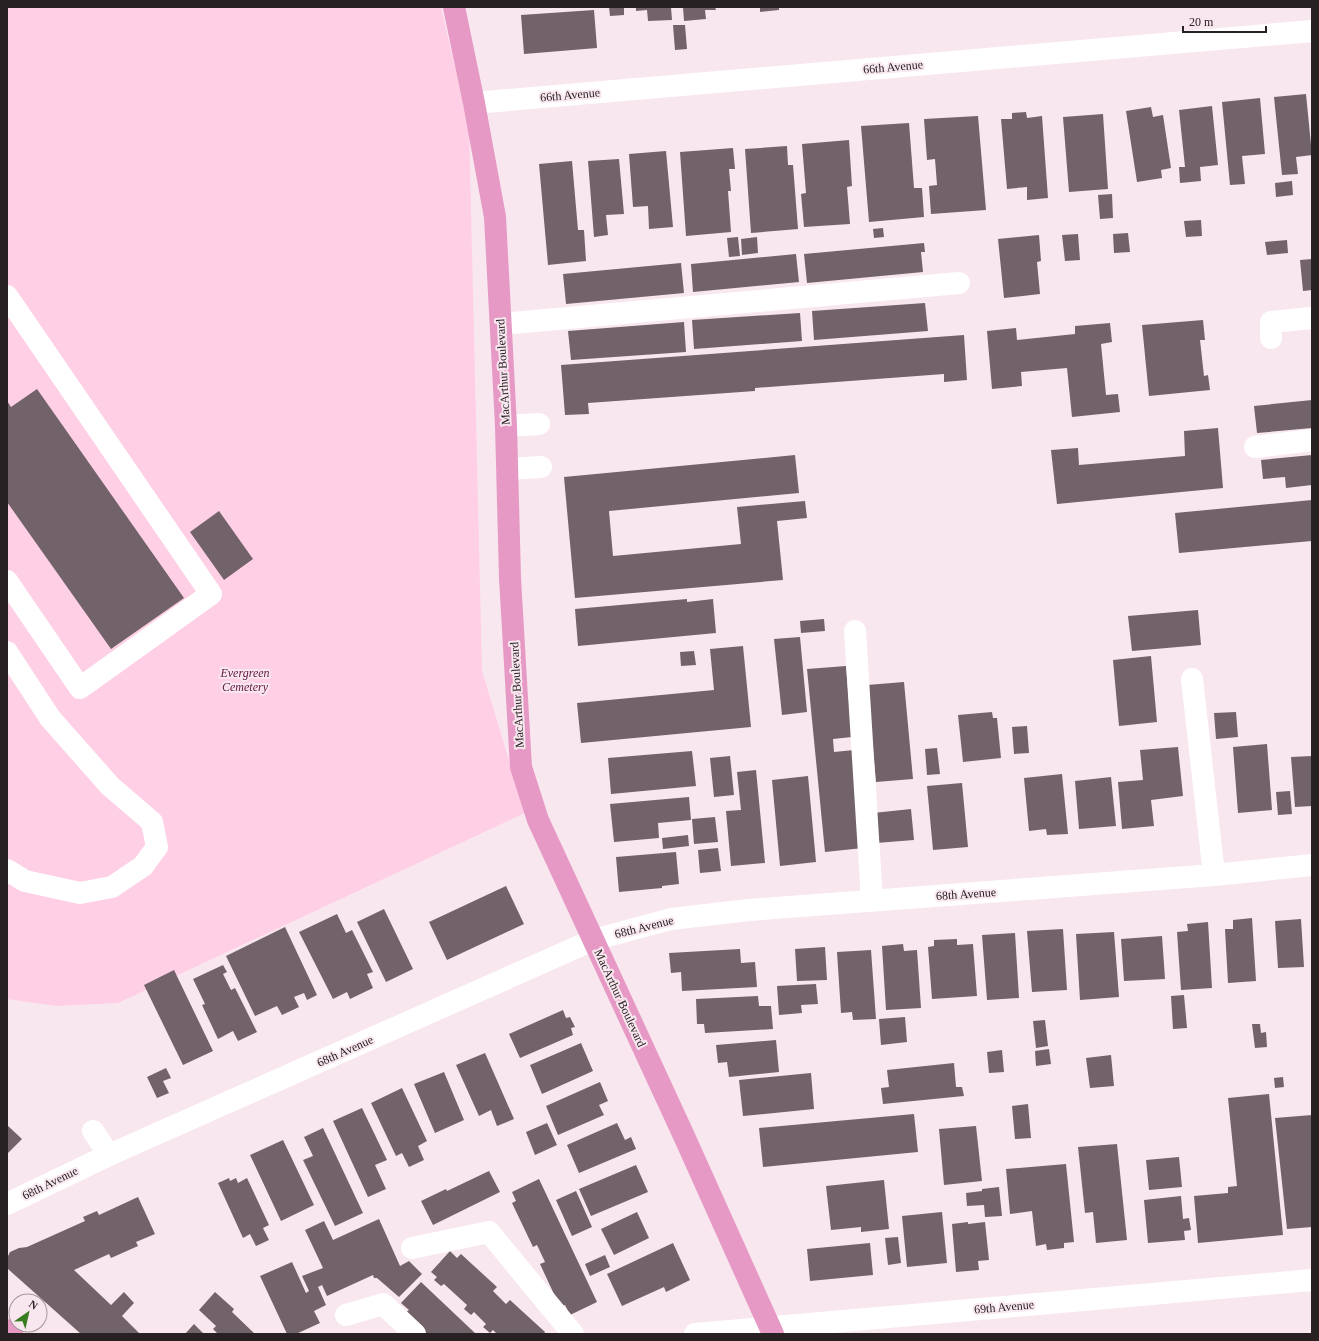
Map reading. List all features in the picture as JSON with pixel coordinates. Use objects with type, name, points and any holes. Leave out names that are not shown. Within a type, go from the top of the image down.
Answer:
[{"type":"main road","name":"MacArthur Boulevard","points":[[454,7],[474,103],[495,217],[506,426],[510,578],[521,767],[538,820],[688,1143],[771,1330]]},
{"type":"main road","points":[[7,1330],[12,1334]]},
{"type":"street","name":"66th Avenue","points":[[474,103],[1312,31]]},
{"type":"street","points":[[501,324],[959,283]]},
{"type":"street","points":[[7,296],[211,594],[80,688],[7,581]]},
{"type":"street","points":[[1271,338],[1271,322],[1312,318]]},
{"type":"street","points":[[506,426],[539,424]]},
{"type":"street","points":[[1255,447],[1312,440]]},
{"type":"street","points":[[507,469],[541,467]]},
{"type":"street","points":[[855,631],[872,901]]},
{"type":"street","points":[[7,652],[50,718],[110,786],[152,822],[157,847],[143,866],[112,887],[80,892],[25,881],[7,870]]},
{"type":"street","points":[[1192,678],[1214,875]]},
{"type":"street","name":"68th Avenue","points":[[7,1204],[109,1155],[593,940],[671,919],[749,910],[1214,875],[1312,865]]},
{"type":"street","points":[[93,1131],[109,1155]]},
{"type":"street","points":[[412,1248],[489,1232],[573,1334]]},
{"type":"street","name":"69th Avenue","points":[[695,1334],[771,1330],[1312,1280]]},
{"type":"street","points":[[346,1315],[383,1304],[415,1334]]},
{"type":"green space","name":"Evergreen Cemetery","points":[[7,7],[441,7],[469,127],[482,671],[525,813],[118,1003],[56,1006],[7,999]]},
{"type":"building","points":[[609,7],[624,7],[624,15],[610,16]]},
{"type":"building","points":[[636,7],[671,7],[672,20],[648,21],[647,10],[636,11]]},
{"type":"building","points":[[683,7],[715,7],[716,10],[705,10],[706,19],[684,21]]},
{"type":"building","points":[[760,7],[779,7],[779,10],[760,12]]},
{"type":"building","points":[[594,10],[597,48],[524,54],[521,15]]},
{"type":"building","points":[[673,25],[685,25],[687,49],[675,50]]},
{"type":"building","points":[[1306,94],[1312,155],[1296,157],[1298,174],[1282,175],[1274,97]]},
{"type":"building","points":[[1260,98],[1265,154],[1242,156],[1245,184],[1230,185],[1222,102]]},
{"type":"building","points":[[1212,106],[1218,165],[1200,167],[1201,181],[1180,183],[1179,167],[1185,167],[1179,110]]},
{"type":"building","points":[[1151,107],[1153,117],[1163,115],[1171,168],[1161,170],[1162,178],[1137,182],[1126,111]]},
{"type":"building","points":[[1026,112],[1027,118],[1042,116],[1048,198],[1027,200],[1027,187],[1007,189],[1001,119],[1012,119],[1012,113]]},
{"type":"building","points":[[1103,114],[1108,189],[1069,192],[1063,117]]},
{"type":"building","points":[[978,116],[986,210],[931,214],[929,186],[937,185],[935,159],[927,160],[924,119]]},
{"type":"building","points":[[909,123],[914,188],[922,188],[924,217],[869,222],[861,126]]},
{"type":"building","points":[[849,140],[852,186],[847,187],[850,224],[804,227],[801,194],[806,193],[802,144]]},
{"type":"building","points":[[787,146],[788,165],[793,165],[798,229],[751,233],[745,149]]},
{"type":"building","points":[[733,148],[735,169],[729,169],[731,191],[728,191],[731,232],[686,236],[680,152]]},
{"type":"building","points":[[666,151],[673,227],[649,229],[648,206],[633,207],[629,154]]},
{"type":"building","points":[[619,159],[624,214],[606,215],[608,235],[594,237],[588,161]]},
{"type":"building","points":[[572,161],[578,230],[584,230],[586,261],[548,265],[539,164]]},
{"type":"building","points":[[1292,181],[1293,195],[1276,197],[1275,183]]},
{"type":"building","points":[[1112,194],[1113,218],[1100,219],[1098,195]]},
{"type":"building","points":[[1201,220],[1202,236],[1186,237],[1184,221]]},
{"type":"building","points":[[883,228],[884,237],[874,238],[873,229]]},
{"type":"building","points":[[1128,233],[1130,252],[1114,253],[1113,234]]},
{"type":"building","points":[[1078,234],[1080,260],[1065,261],[1062,235]]},
{"type":"building","points":[[1039,235],[1041,261],[1037,262],[1040,294],[1004,298],[998,239]]},
{"type":"building","points":[[738,237],[740,256],[729,257],[727,238]]},
{"type":"building","points":[[757,237],[758,253],[742,255],[741,239]]},
{"type":"building","points":[[1287,240],[1288,253],[1267,255],[1265,242]]},
{"type":"building","points":[[924,243],[925,252],[921,252],[923,272],[807,283],[804,254]]},
{"type":"building","points":[[796,254],[799,282],[693,292],[691,264]]},
{"type":"building","points":[[1312,259],[1312,290],[1303,291],[1300,260]]},
{"type":"building","points":[[681,263],[684,293],[566,304],[563,274]]},
{"type":"building","points":[[925,303],[928,331],[814,340],[812,311]]},
{"type":"building","points":[[800,313],[802,341],[694,349],[692,320]]},
{"type":"building","points":[[1203,320],[1205,340],[1200,340],[1204,376],[1208,375],[1210,390],[1149,396],[1142,325]]},
{"type":"building","points":[[684,322],[686,352],[571,360],[568,331]]},
{"type":"building","points":[[1110,323],[1112,342],[1101,344],[1106,395],[1118,394],[1120,412],[1072,417],[1067,368],[1021,372],[1022,386],[992,389],[987,331],[1016,328],[1017,340],[1075,334],[1075,326]]},
{"type":"building","points":[[964,335],[967,380],[944,382],[944,374],[755,388],[755,391],[588,403],[589,414],[565,415],[561,365]]},
{"type":"building","points":[[37,389],[184,598],[111,649],[7,502],[7,401],[11,407]]},
{"type":"building","points":[[1312,400],[1312,428],[1257,433],[1254,406]]},
{"type":"building","points":[[1218,428],[1223,488],[1057,504],[1051,450],[1078,448],[1079,465],[1185,456],[1184,431]]},
{"type":"building","points":[[795,455],[799,493],[609,511],[613,556],[741,544],[737,507],[805,501],[807,518],[777,521],[783,580],[575,598],[564,477]]},
{"type":"building","points":[[1312,455],[1312,485],[1286,488],[1285,477],[1263,479],[1261,460]]},
{"type":"building","points":[[1312,500],[1312,541],[1179,553],[1175,513]]},
{"type":"building","points":[[219,511],[253,559],[224,580],[190,532]]},
{"type":"building","points":[[687,599],[687,602],[713,599],[716,633],[578,646],[575,609]]},
{"type":"building","points":[[1198,610],[1201,645],[1132,651],[1128,616]]},
{"type":"building","points":[[824,619],[825,631],[801,633],[800,621]]},
{"type":"building","points":[[800,637],[807,712],[782,715],[774,639]]},
{"type":"building","points":[[743,646],[751,727],[581,743],[577,703],[714,690],[710,649]]},
{"type":"building","points":[[694,651],[696,665],[681,666],[680,652]]},
{"type":"building","points":[[1151,656],[1157,722],[1119,726],[1113,660]]},
{"type":"building","points":[[846,666],[852,737],[833,739],[834,752],[854,750],[863,848],[825,852],[807,669]]},
{"type":"building","points":[[904,682],[913,779],[876,782],[867,685]]},
{"type":"building","points":[[992,712],[993,718],[997,718],[1001,758],[963,762],[958,715]]},
{"type":"building","points":[[1236,712],[1238,737],[1216,739],[1214,713]]},
{"type":"building","points":[[1027,726],[1029,753],[1014,754],[1012,727]]},
{"type":"building","points":[[1267,744],[1272,810],[1238,813],[1233,747]]},
{"type":"building","points":[[1178,747],[1183,796],[1151,800],[1154,826],[1122,829],[1118,782],[1143,780],[1140,750]]},
{"type":"building","points":[[937,748],[940,774],[927,775],[925,749]]},
{"type":"building","points":[[692,751],[696,786],[611,794],[608,758]]},
{"type":"building","points":[[730,756],[734,795],[714,797],[710,758]]},
{"type":"building","points":[[1312,756],[1312,806],[1295,807],[1291,757]]},
{"type":"building","points":[[756,770],[765,863],[731,866],[726,811],[741,810],[737,772]]},
{"type":"building","points":[[1062,774],[1068,834],[1047,835],[1046,829],[1029,831],[1024,778]]},
{"type":"building","points":[[808,776],[816,862],[780,866],[772,780]]},
{"type":"building","points":[[1111,777],[1116,826],[1079,829],[1075,781]]},
{"type":"building","points":[[962,783],[968,847],[933,850],[927,786]]},
{"type":"building","points":[[1290,791],[1292,814],[1278,815],[1276,792]]},
{"type":"building","points":[[689,797],[691,820],[658,823],[659,838],[614,842],[610,804]]},
{"type":"building","points":[[911,809],[914,840],[876,843],[873,813]]},
{"type":"building","points":[[715,817],[718,842],[694,844],[692,819]]},
{"type":"building","points":[[688,835],[689,846],[663,849],[662,838]]},
{"type":"building","points":[[718,848],[721,871],[700,873],[698,850]]},
{"type":"building","points":[[676,852],[679,884],[662,886],[662,888],[619,892],[616,857]]},
{"type":"building","points":[[506,886],[524,924],[447,960],[429,922]]},
{"type":"building","points":[[384,909],[413,969],[386,982],[357,922]]},
{"type":"building","points":[[337,914],[346,933],[352,930],[373,972],[367,974],[373,988],[350,999],[347,992],[333,999],[299,932]]},
{"type":"building","points":[[1252,918],[1256,981],[1228,983],[1225,929],[1233,929],[1233,920]]},
{"type":"building","points":[[1301,919],[1304,967],[1278,968],[1275,921]]},
{"type":"building","points":[[1208,922],[1212,988],[1181,990],[1177,932],[1188,931],[1187,924]]},
{"type":"building","points":[[285,927],[317,995],[307,1000],[304,993],[294,997],[299,1007],[282,1015],[277,1006],[255,1016],[226,956]]},
{"type":"building","points":[[1063,929],[1067,990],[1032,992],[1027,931]]},
{"type":"building","points":[[1114,932],[1119,997],[1080,1000],[1076,934]]},
{"type":"building","points":[[1015,933],[1019,998],[987,1000],[982,935]]},
{"type":"building","points":[[1162,936],[1165,979],[1124,981],[1121,939]]},
{"type":"building","points":[[957,939],[957,945],[973,944],[977,996],[932,999],[928,947],[934,946],[934,940]]},
{"type":"building","points":[[903,944],[904,951],[917,950],[921,1008],[886,1010],[882,946]]},
{"type":"building","points":[[825,947],[827,980],[797,981],[795,949]]},
{"type":"building","points":[[740,949],[741,963],[755,962],[757,987],[682,991],[681,972],[671,973],[669,953]]},
{"type":"building","points":[[871,950],[876,1019],[853,1020],[852,1012],[841,1013],[837,952]]},
{"type":"building","points":[[223,965],[227,972],[223,974],[231,990],[235,988],[257,1032],[238,1041],[233,1031],[218,1039],[202,1005],[205,1004],[193,979]]},
{"type":"building","points":[[174,970],[213,1051],[183,1065],[144,985]]},
{"type":"building","points":[[816,984],[818,1004],[801,1005],[802,1013],[779,1015],[777,986]]},
{"type":"building","points":[[1184,995],[1187,1028],[1173,1029],[1171,996]]},
{"type":"building","points":[[758,996],[759,1006],[771,1006],[773,1029],[705,1033],[704,1024],[697,1024],[696,999]]},
{"type":"building","points":[[563,1010],[566,1018],[570,1017],[575,1027],[571,1028],[573,1035],[520,1058],[509,1034]]},
{"type":"building","points":[[905,1017],[907,1042],[881,1045],[879,1019]]},
{"type":"building","points":[[1045,1020],[1048,1046],[1036,1048],[1033,1021]]},
{"type":"building","points":[[1252,1024],[1260,1024],[1261,1033],[1266,1032],[1267,1047],[1255,1048]]},
{"type":"building","points":[[776,1040],[779,1072],[729,1077],[727,1062],[718,1063],[716,1045]]},
{"type":"building","points":[[581,1043],[593,1071],[542,1094],[530,1065]]},
{"type":"building","points":[[1049,1049],[1051,1064],[1036,1066],[1035,1051]]},
{"type":"building","points":[[1002,1050],[1004,1072],[989,1073],[987,1052]]},
{"type":"building","points":[[485,1053],[514,1119],[497,1126],[491,1110],[479,1116],[456,1065]]},
{"type":"building","points":[[1111,1055],[1114,1086],[1090,1088],[1086,1058]]},
{"type":"building","points":[[954,1063],[956,1087],[962,1087],[964,1096],[883,1104],[881,1088],[889,1087],[887,1070]]},
{"type":"building","points":[[166,1068],[171,1078],[163,1081],[169,1093],[157,1098],[147,1077]]},
{"type":"building","points":[[444,1072],[464,1120],[435,1133],[414,1084]]},
{"type":"building","points":[[811,1073],[814,1109],[743,1116],[739,1080]]},
{"type":"building","points":[[1283,1077],[1284,1087],[1275,1088],[1274,1078]]},
{"type":"building","points":[[600,1082],[608,1101],[599,1105],[604,1115],[558,1135],[546,1106]]},
{"type":"building","points":[[402,1088],[427,1141],[418,1146],[424,1160],[409,1167],[402,1153],[396,1156],[371,1103]]},
{"type":"building","points":[[1269,1094],[1283,1235],[1198,1243],[1194,1196],[1228,1193],[1228,1187],[1237,1186],[1228,1098]]},
{"type":"building","points":[[1028,1104],[1031,1138],[1015,1139],[1012,1106]]},
{"type":"building","points":[[362,1108],[387,1160],[375,1165],[386,1189],[368,1197],[333,1121]]},
{"type":"building","points":[[914,1114],[918,1152],[763,1167],[759,1128]]},
{"type":"building","points":[[1312,1115],[1312,1227],[1287,1229],[1275,1118]]},
{"type":"building","points":[[547,1123],[557,1145],[535,1155],[526,1132]]},
{"type":"building","points":[[617,1123],[625,1140],[631,1137],[636,1149],[579,1173],[567,1145]]},
{"type":"building","points":[[7,1125],[22,1139],[7,1154]]},
{"type":"building","points":[[976,1126],[982,1181],[944,1185],[939,1129]]},
{"type":"building","points":[[323,1128],[363,1213],[335,1226],[303,1160],[313,1156],[304,1137]]},
{"type":"building","points":[[283,1140],[314,1205],[281,1221],[250,1155]]},
{"type":"building","points":[[1117,1144],[1127,1240],[1096,1243],[1093,1212],[1085,1213],[1078,1147]]},
{"type":"building","points":[[1179,1157],[1182,1187],[1149,1190],[1146,1160]]},
{"type":"building","points":[[1066,1164],[1074,1242],[1064,1243],[1064,1248],[1047,1250],[1046,1244],[1036,1246],[1032,1211],[1010,1214],[1006,1169]]},
{"type":"building","points":[[636,1165],[648,1192],[591,1216],[579,1189]]},
{"type":"building","points":[[489,1171],[500,1192],[433,1225],[421,1201],[446,1189],[447,1191]]},
{"type":"building","points":[[229,1178],[230,1181],[236,1178],[238,1183],[247,1178],[269,1225],[263,1228],[269,1240],[256,1246],[250,1234],[243,1238],[218,1183]]},
{"type":"building","points":[[539,1179],[597,1302],[570,1315],[565,1305],[560,1307],[540,1264],[545,1262],[537,1245],[533,1247],[512,1203],[516,1201],[512,1192]]},
{"type":"building","points":[[884,1180],[889,1229],[861,1232],[861,1227],[831,1230],[826,1186]]},
{"type":"building","points":[[999,1187],[1002,1216],[985,1217],[984,1205],[967,1206],[966,1193]]},
{"type":"building","points":[[576,1191],[592,1227],[572,1236],[556,1200]]},
{"type":"building","points":[[1181,1196],[1183,1219],[1189,1218],[1191,1230],[1184,1231],[1185,1240],[1148,1243],[1144,1200]]},
{"type":"building","points":[[138,1197],[155,1234],[136,1242],[138,1246],[111,1258],[109,1254],[74,1270],[111,1305],[124,1292],[134,1303],[122,1316],[140,1334],[81,1334],[48,1305],[48,1293],[35,1293],[8,1269],[7,1258],[10,1252],[19,1248],[27,1247],[85,1221],[83,1217],[97,1211],[99,1215]]},
{"type":"building","points":[[637,1212],[649,1238],[614,1255],[601,1229]]},
{"type":"building","points":[[942,1212],[947,1263],[907,1267],[902,1216]]},
{"type":"building","points":[[379,1219],[400,1266],[409,1261],[422,1274],[399,1297],[377,1278],[374,1278],[373,1275],[327,1296],[322,1285],[318,1287],[326,1305],[314,1311],[320,1323],[296,1334],[287,1334],[260,1276],[292,1262],[306,1293],[309,1291],[302,1276],[323,1268],[305,1230],[324,1221],[333,1240]]},
{"type":"building","points":[[968,1222],[968,1224],[985,1222],[989,1260],[978,1261],[979,1270],[956,1272],[952,1224]]},
{"type":"building","points":[[898,1237],[901,1263],[888,1265],[885,1238]]},
{"type":"building","points":[[673,1243],[690,1280],[666,1292],[664,1287],[622,1306],[607,1274]]},
{"type":"building","points":[[870,1243],[873,1275],[810,1281],[807,1249]]},
{"type":"building","points":[[450,1251],[457,1258],[461,1254],[497,1287],[493,1291],[506,1304],[510,1300],[545,1332],[544,1334],[497,1334],[493,1330],[490,1333],[483,1327],[486,1324],[474,1312],[471,1315],[464,1309],[467,1305],[444,1284],[441,1286],[434,1280],[437,1277],[431,1272]]},
{"type":"building","points":[[605,1255],[610,1267],[590,1276],[585,1264]]},
{"type":"building","points":[[421,1282],[476,1334],[427,1334],[405,1313],[409,1310],[401,1303]]},
{"type":"building","points":[[215,1292],[234,1309],[232,1312],[255,1334],[218,1334],[213,1329],[216,1326],[199,1310]]},
{"type":"building","points":[[194,1324],[204,1334],[185,1334]]}]
